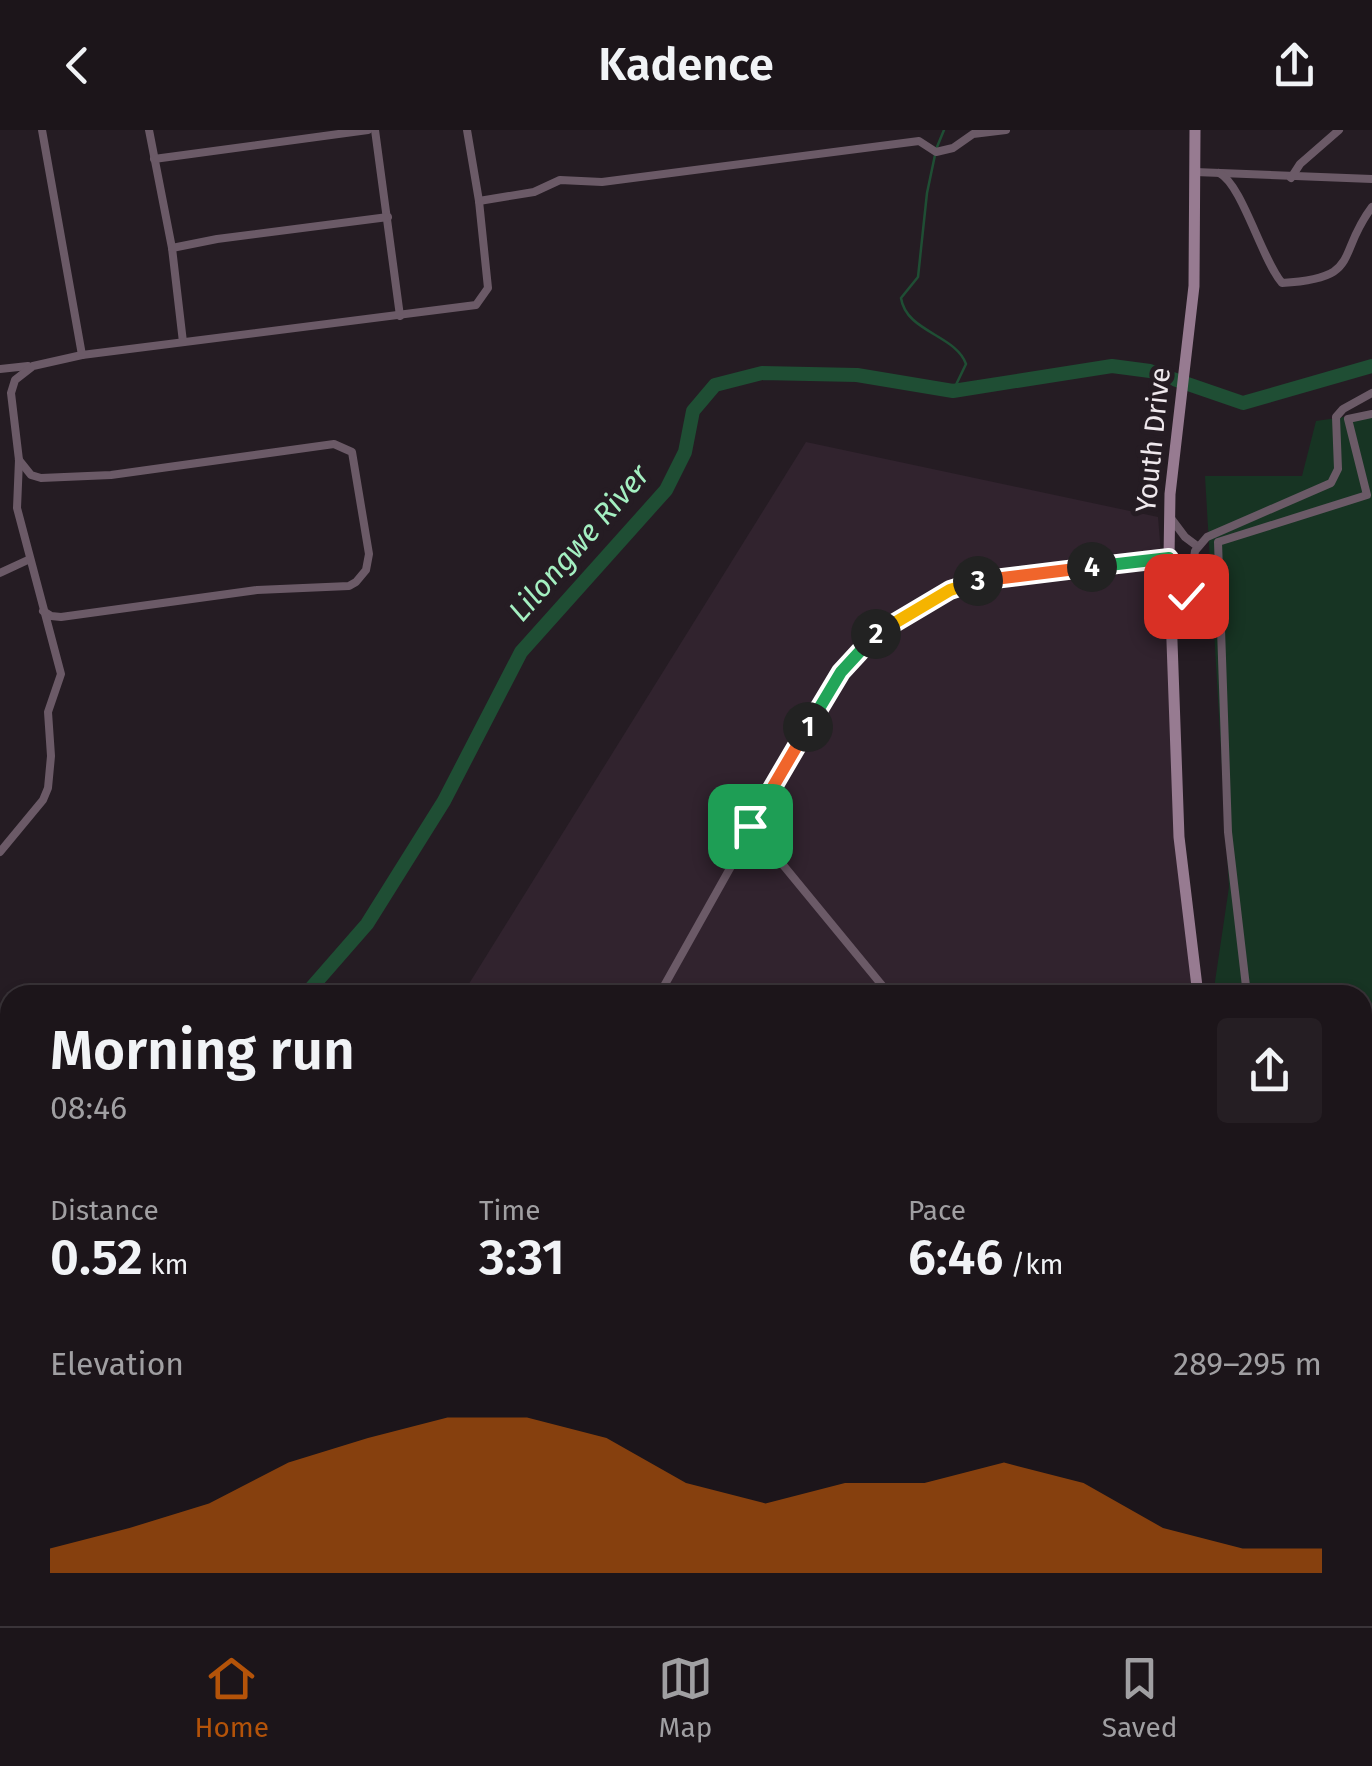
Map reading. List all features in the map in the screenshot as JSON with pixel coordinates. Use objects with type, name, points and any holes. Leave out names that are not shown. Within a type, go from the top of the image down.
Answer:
[{"type":"street","points":[[42,130],[82,355]]},
{"type":"street","points":[[150,130],[172,248],[183,342]]},
{"type":"street","points":[[154,159],[372,130],[400,316]]},
{"type":"street","points":[[12,387],[0,370],[82,355],[473,306],[487,292],[479,201],[467,130]]},
{"type":"street","points":[[479,201],[534,192],[560,180],[602,182],[920,141],[936,152],[953,148],[973,134],[1006,130]]},
{"type":"street","name":"Youth Drive","points":[[1196,130],[1194,286],[1169,516],[1169,558],[1179,837],[1197,985]]},
{"type":"street","points":[[1291,178],[1300,164],[1340,130]]},
{"type":"street","points":[[1195,172],[1372,179]]},
{"type":"street","points":[[1218,172],[1232,182],[1260,247],[1282,284],[1327,277],[1340,266],[1348,259],[1372,207]]},
{"type":"street","points":[[172,248],[388,217]]},
{"type":"street","points":[[0,852],[43,800],[48,788],[52,756],[49,702],[61,682],[17,508],[19,460],[12,387],[32,366]]},
{"type":"street","points":[[1171,603],[1189,591],[1198,546],[1214,532],[1331,483],[1338,468],[1336,417],[1372,393]]},
{"type":"street","points":[[1246,985],[1228,832],[1218,542],[1367,494],[1348,419],[1372,414]]},
{"type":"street","points":[[19,460],[31,475],[41,478],[111,475],[334,444],[352,452],[363,509],[369,562],[362,578],[348,586],[257,590],[61,617],[43,610]]},
{"type":"street","points":[[1169,516],[1185,537],[1198,546]]},
{"type":"street","points":[[0,573],[30,558]]},
{"type":"street","points":[[664,985],[750,826],[841,672],[864,644],[890,624],[950,590],[986,579],[1169,558]]},
{"type":"street","points":[[750,826],[882,985]]},
{"type":"shaded area","points":[[806,442],[1158,517],[1196,985],[468,985]]},
{"type":"green space","points":[[1372,413],[1372,985],[1214,985],[1229,887],[1205,476],[1302,476],[1316,421]]},
{"type":"waterway","points":[[937,147],[944,130]]},
{"type":"waterway","points":[[935,155],[918,277],[901,298],[912,319],[961,354],[966,364],[953,391]]},
{"type":"waterway","name":"Lilongwe River","points":[[314,985],[367,924],[444,801],[521,652],[666,490],[685,452],[693,411],[715,385],[762,373],[857,375],[953,391],[1112,366],[1150,371],[1243,403],[1372,366]]},
{"type":"route","points":[[750,826],[852,657],[879,632],[936,598],[986,579],[1169,558],[1171,603],[1186,596]]}]
